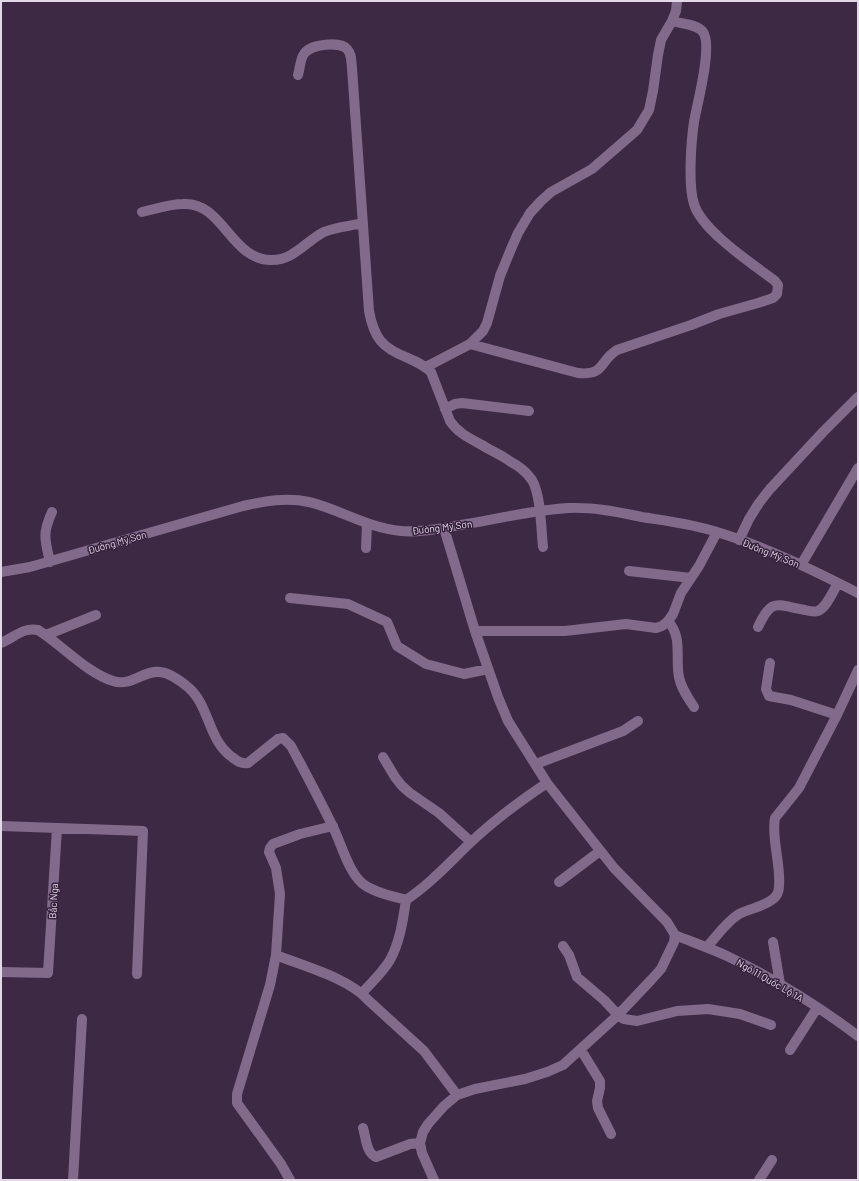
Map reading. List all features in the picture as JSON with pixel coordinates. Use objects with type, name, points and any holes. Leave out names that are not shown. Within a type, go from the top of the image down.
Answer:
[{"type":"street","points":[[426,367],[470,344],[483,331],[487,323],[500,276],[510,248],[530,213],[551,192],[592,169],[630,138],[643,123],[653,91],[661,40],[672,22],[676,11],[677,1]]},
{"type":"street","points":[[470,344],[578,373],[588,374],[600,368],[611,354],[617,350],[719,314],[773,298],[777,294],[779,290],[775,281],[743,258],[725,242],[702,220],[694,206],[691,192],[693,137],[704,69],[706,50],[705,36],[702,31],[696,27],[672,22]]},
{"type":"street","points":[[298,75],[303,55],[310,48],[338,44],[345,47],[350,54],[371,323],[382,344],[389,351],[426,367],[431,372],[450,421],[461,433],[510,461],[532,481],[540,511],[543,547]]},
{"type":"street","points":[[142,212],[184,204],[198,206],[222,225],[240,247],[261,259],[271,260],[282,259],[290,256],[326,231],[363,223]]},
{"type":"street","points":[[739,540],[749,519],[770,489],[858,397]]},
{"type":"street","points":[[445,409],[455,404],[462,403],[529,411]]},
{"type":"street","points":[[801,565],[858,468]]},
{"type":"street","name":"Đường Mỹ Sơn","points":[[1,572],[50,562],[243,506],[265,501],[286,499],[309,502],[366,524],[384,529],[402,531],[444,528],[540,511],[570,508],[598,510],[686,525],[717,532],[801,565],[858,593]]},
{"type":"street","points":[[50,562],[45,528],[52,512]]},
{"type":"street","points":[[366,524],[366,548]]},
{"type":"street","points":[[434,1180],[422,1153],[420,1143],[423,1132],[428,1124],[444,1106],[457,1095],[475,1089],[525,1079],[547,1072],[563,1064],[581,1050],[618,1016],[661,969],[674,942],[675,935],[667,922],[624,879],[600,851],[547,783],[508,721],[475,631],[444,528]]},
{"type":"street","points":[[475,631],[565,631],[626,624],[656,628],[662,626],[673,614],[681,592],[699,566],[717,532]]},
{"type":"street","points":[[629,571],[691,578]]},
{"type":"street","points":[[758,627],[767,609],[777,605],[817,611],[826,604],[838,583]]},
{"type":"street","points":[[290,598],[348,604],[388,622],[397,646],[426,664],[464,674],[488,669]]},
{"type":"street","points":[[46,635],[96,615]]},
{"type":"street","points":[[668,621],[674,628],[676,636],[678,675],[680,684],[694,708]]},
{"type":"street","points":[[1,643],[30,628],[38,630],[46,635],[93,671],[114,682],[128,682],[153,672],[161,672],[179,681],[196,695],[217,742],[230,756],[239,762],[248,763],[278,739],[283,738],[291,746],[333,826],[351,868],[357,878],[363,884],[372,889],[406,900]]},
{"type":"street","points":[[770,663],[766,689],[769,696],[791,700],[837,715]]},
{"type":"street","points":[[707,947],[737,916],[775,898],[779,886],[778,854],[774,824],[775,818],[799,788],[837,715],[858,670]]},
{"type":"street","points":[[536,764],[623,730],[638,721]]},
{"type":"street","points":[[383,757],[394,777],[402,786],[439,813],[471,842]]},
{"type":"street","points":[[362,993],[392,956],[404,916],[406,900],[432,881],[471,842],[525,798],[547,783]]},
{"type":"street","points":[[1,826],[142,831],[137,974]]},
{"type":"street","points":[[290,1180],[281,1164],[237,1103],[237,1094],[270,985],[276,955],[280,894],[276,868],[269,852],[270,848],[273,844],[300,834],[333,826]]},
{"type":"street","name":"Bắc Nga","points":[[1,972],[48,973],[57,828]]},
{"type":"street","points":[[558,882],[600,851]]},
{"type":"street","name":"Ngõ 11 Quốc Lộ 1A","points":[[675,935],[726,955],[780,984],[858,1036]]},
{"type":"street","points":[[773,942],[780,984]]},
{"type":"street","points":[[563,946],[569,955],[577,978],[604,1000],[618,1016],[624,1019],[637,1021],[678,1011],[708,1009],[740,1014],[771,1025]]},
{"type":"street","points":[[276,955],[344,981],[362,993],[424,1051],[457,1095]]},
{"type":"street","points":[[790,1050],[817,1008]]},
{"type":"street","points":[[73,1180],[82,1019]]},
{"type":"street","points":[[581,1050],[600,1081],[597,1101],[598,1108],[611,1134]]},
{"type":"street","points":[[363,1128],[369,1151],[372,1156],[376,1157],[410,1144],[420,1143]]},
{"type":"street","points":[[759,1180],[772,1160]]}]
